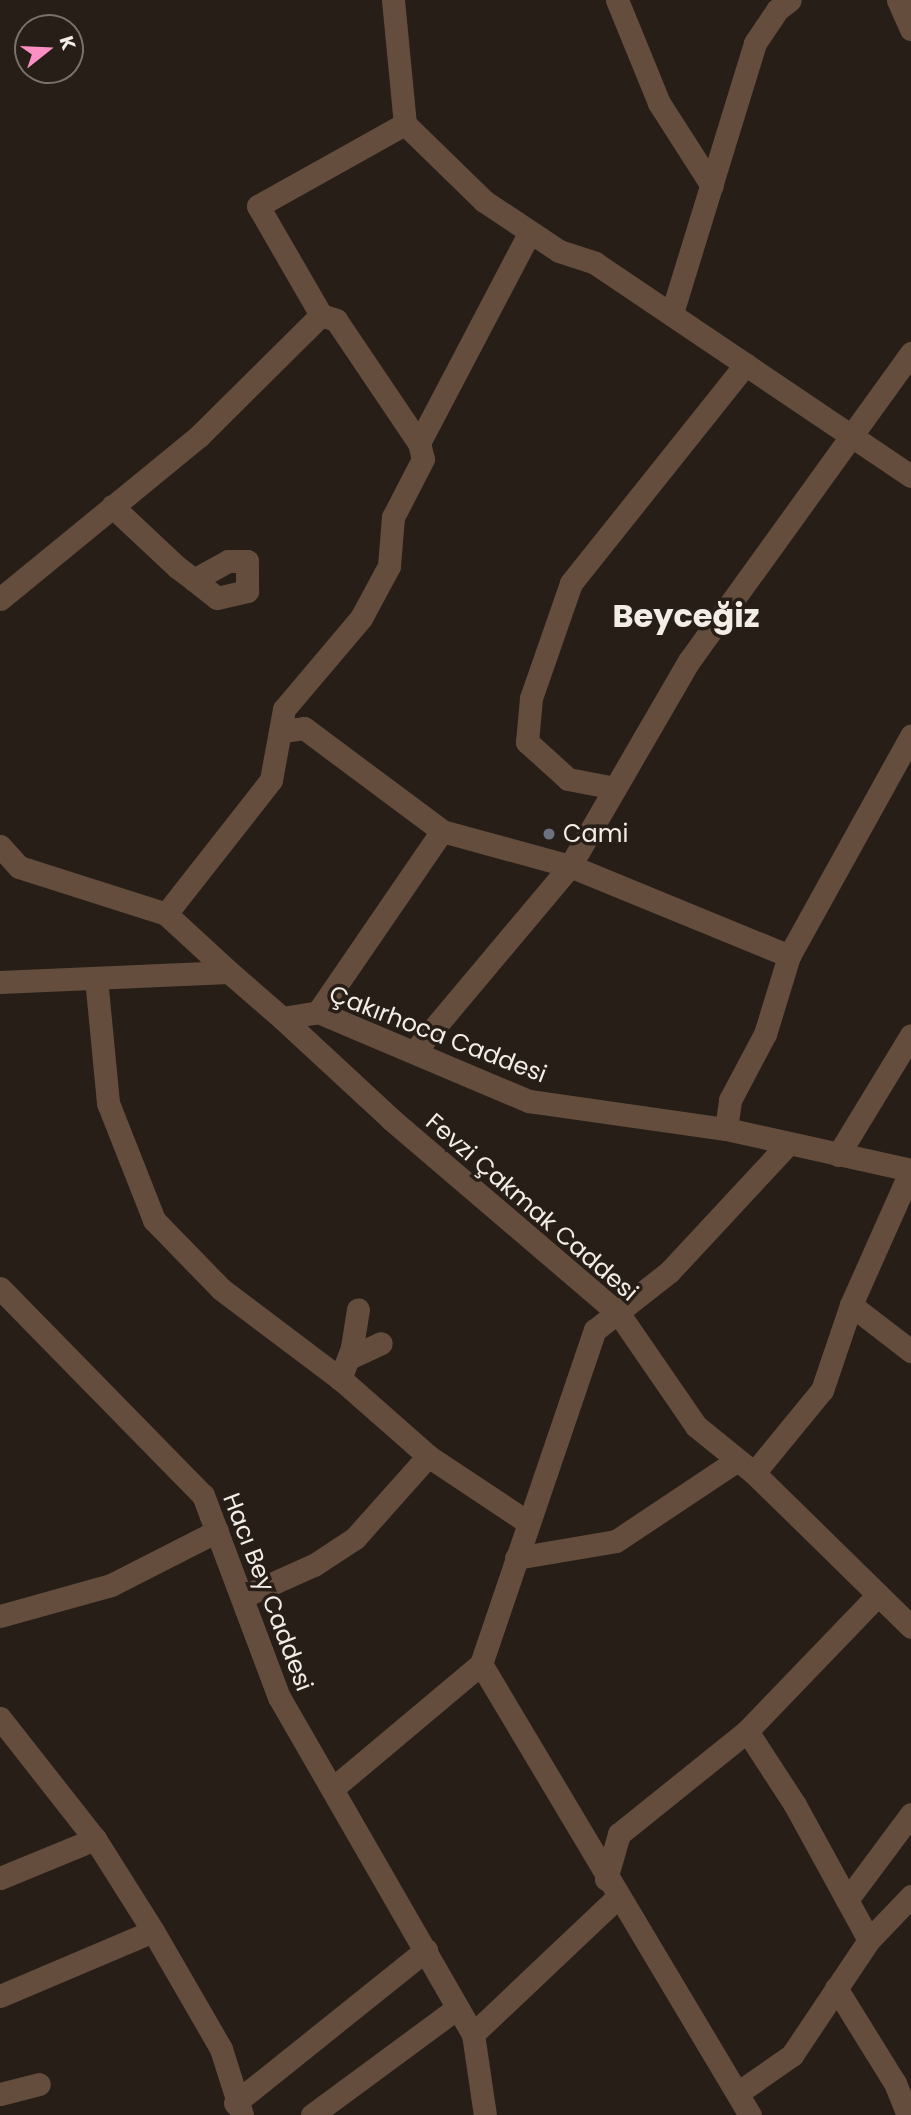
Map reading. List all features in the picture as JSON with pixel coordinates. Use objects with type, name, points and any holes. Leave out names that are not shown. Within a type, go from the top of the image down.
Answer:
[{"type":"street","points":[[393,0],[405,124],[484,201],[559,251],[595,263],[911,476]]},
{"type":"street","points":[[617,0],[659,103],[712,187]]},
{"type":"street","points":[[672,313],[755,43],[776,10],[790,0]]},
{"type":"street","points":[[898,0],[911,29]]},
{"type":"street","points":[[166,914],[271,780],[283,731],[284,709],[361,618],[389,566],[393,517],[424,459],[419,443],[335,320],[321,315],[258,206],[405,124]]},
{"type":"street","points":[[419,443],[530,232]]},
{"type":"street","points":[[0,599],[198,436],[321,315]]},
{"type":"street","points":[[414,1052],[570,866],[689,661],[911,353]]},
{"type":"street","points":[[615,788],[568,779],[527,742],[531,698],[571,583],[746,365]]},
{"type":"street","points":[[113,506],[194,580],[217,598],[247,591],[247,561],[225,553],[194,580]]},
{"type":"street","points":[[283,731],[304,728],[442,831],[570,866],[789,957]]},
{"type":"street","points":[[726,1129],[730,1100],[765,1034],[789,957],[911,736]]},
{"type":"street","points":[[318,1012],[442,831]]},
{"type":"street","points":[[0,846],[19,867],[166,914],[282,1018]]},
{"type":"street","points":[[0,982],[229,972]]},
{"type":"street","points":[[96,978],[108,1103],[154,1220],[221,1289],[344,1368],[428,1456],[527,1521]]},
{"type":"street","name":"Çakırhoca Caddesi","points":[[282,1018],[318,1012],[528,1101],[726,1129],[911,1170]]},
{"type":"street","name":"Fevzi Çakmak Caddesi","points":[[282,1018],[392,1120],[619,1314],[696,1426],[745,1467],[911,1627]]},
{"type":"street","points":[[838,1155],[911,1035]]},
{"type":"street","points":[[332,1789],[481,1664],[527,1521],[595,1330],[619,1314],[669,1272],[789,1143]]},
{"type":"street","points":[[516,1558],[616,1541],[745,1467],[822,1390],[851,1305],[911,1170]]},
{"type":"street","name":"Hacı Bey Caddesi","points":[[0,1287],[203,1495],[279,1697],[473,2034],[485,2115]]},
{"type":"street","points":[[851,1305],[911,1351]]},
{"type":"street","points":[[344,1368],[358,1309]]},
{"type":"street","points":[[344,1368],[381,1343]]},
{"type":"street","points":[[242,1597],[314,1565],[355,1538],[428,1456]]},
{"type":"street","points":[[0,1616],[111,1585],[217,1531]]},
{"type":"street","points":[[473,2034],[611,1888],[619,1835],[747,1731],[878,1595]]},
{"type":"street","points":[[481,1664],[611,1888],[739,2092],[750,2115]]},
{"type":"street","points":[[0,1718],[96,1839],[153,1931],[221,2049],[238,2109],[426,1950]]},
{"type":"street","points":[[747,1731],[796,1805],[869,1940]]},
{"type":"street","points":[[846,1900],[911,1814]]},
{"type":"street","points":[[0,1878],[96,1839]]},
{"type":"street","points":[[739,2092],[792,2056],[869,1940],[911,1896]]},
{"type":"street","points":[[0,1996],[153,1931]]},
{"type":"street","points":[[836,1988],[895,2082],[908,2115]]},
{"type":"street","points":[[312,2115],[456,2008]]},
{"type":"street","points":[[0,2094],[39,2084]]},
{"type":"place","name":"Cami","points":[[549,834]]},
{"type":"district","name":"Beyceğiz","points":[[686,616]]}]
